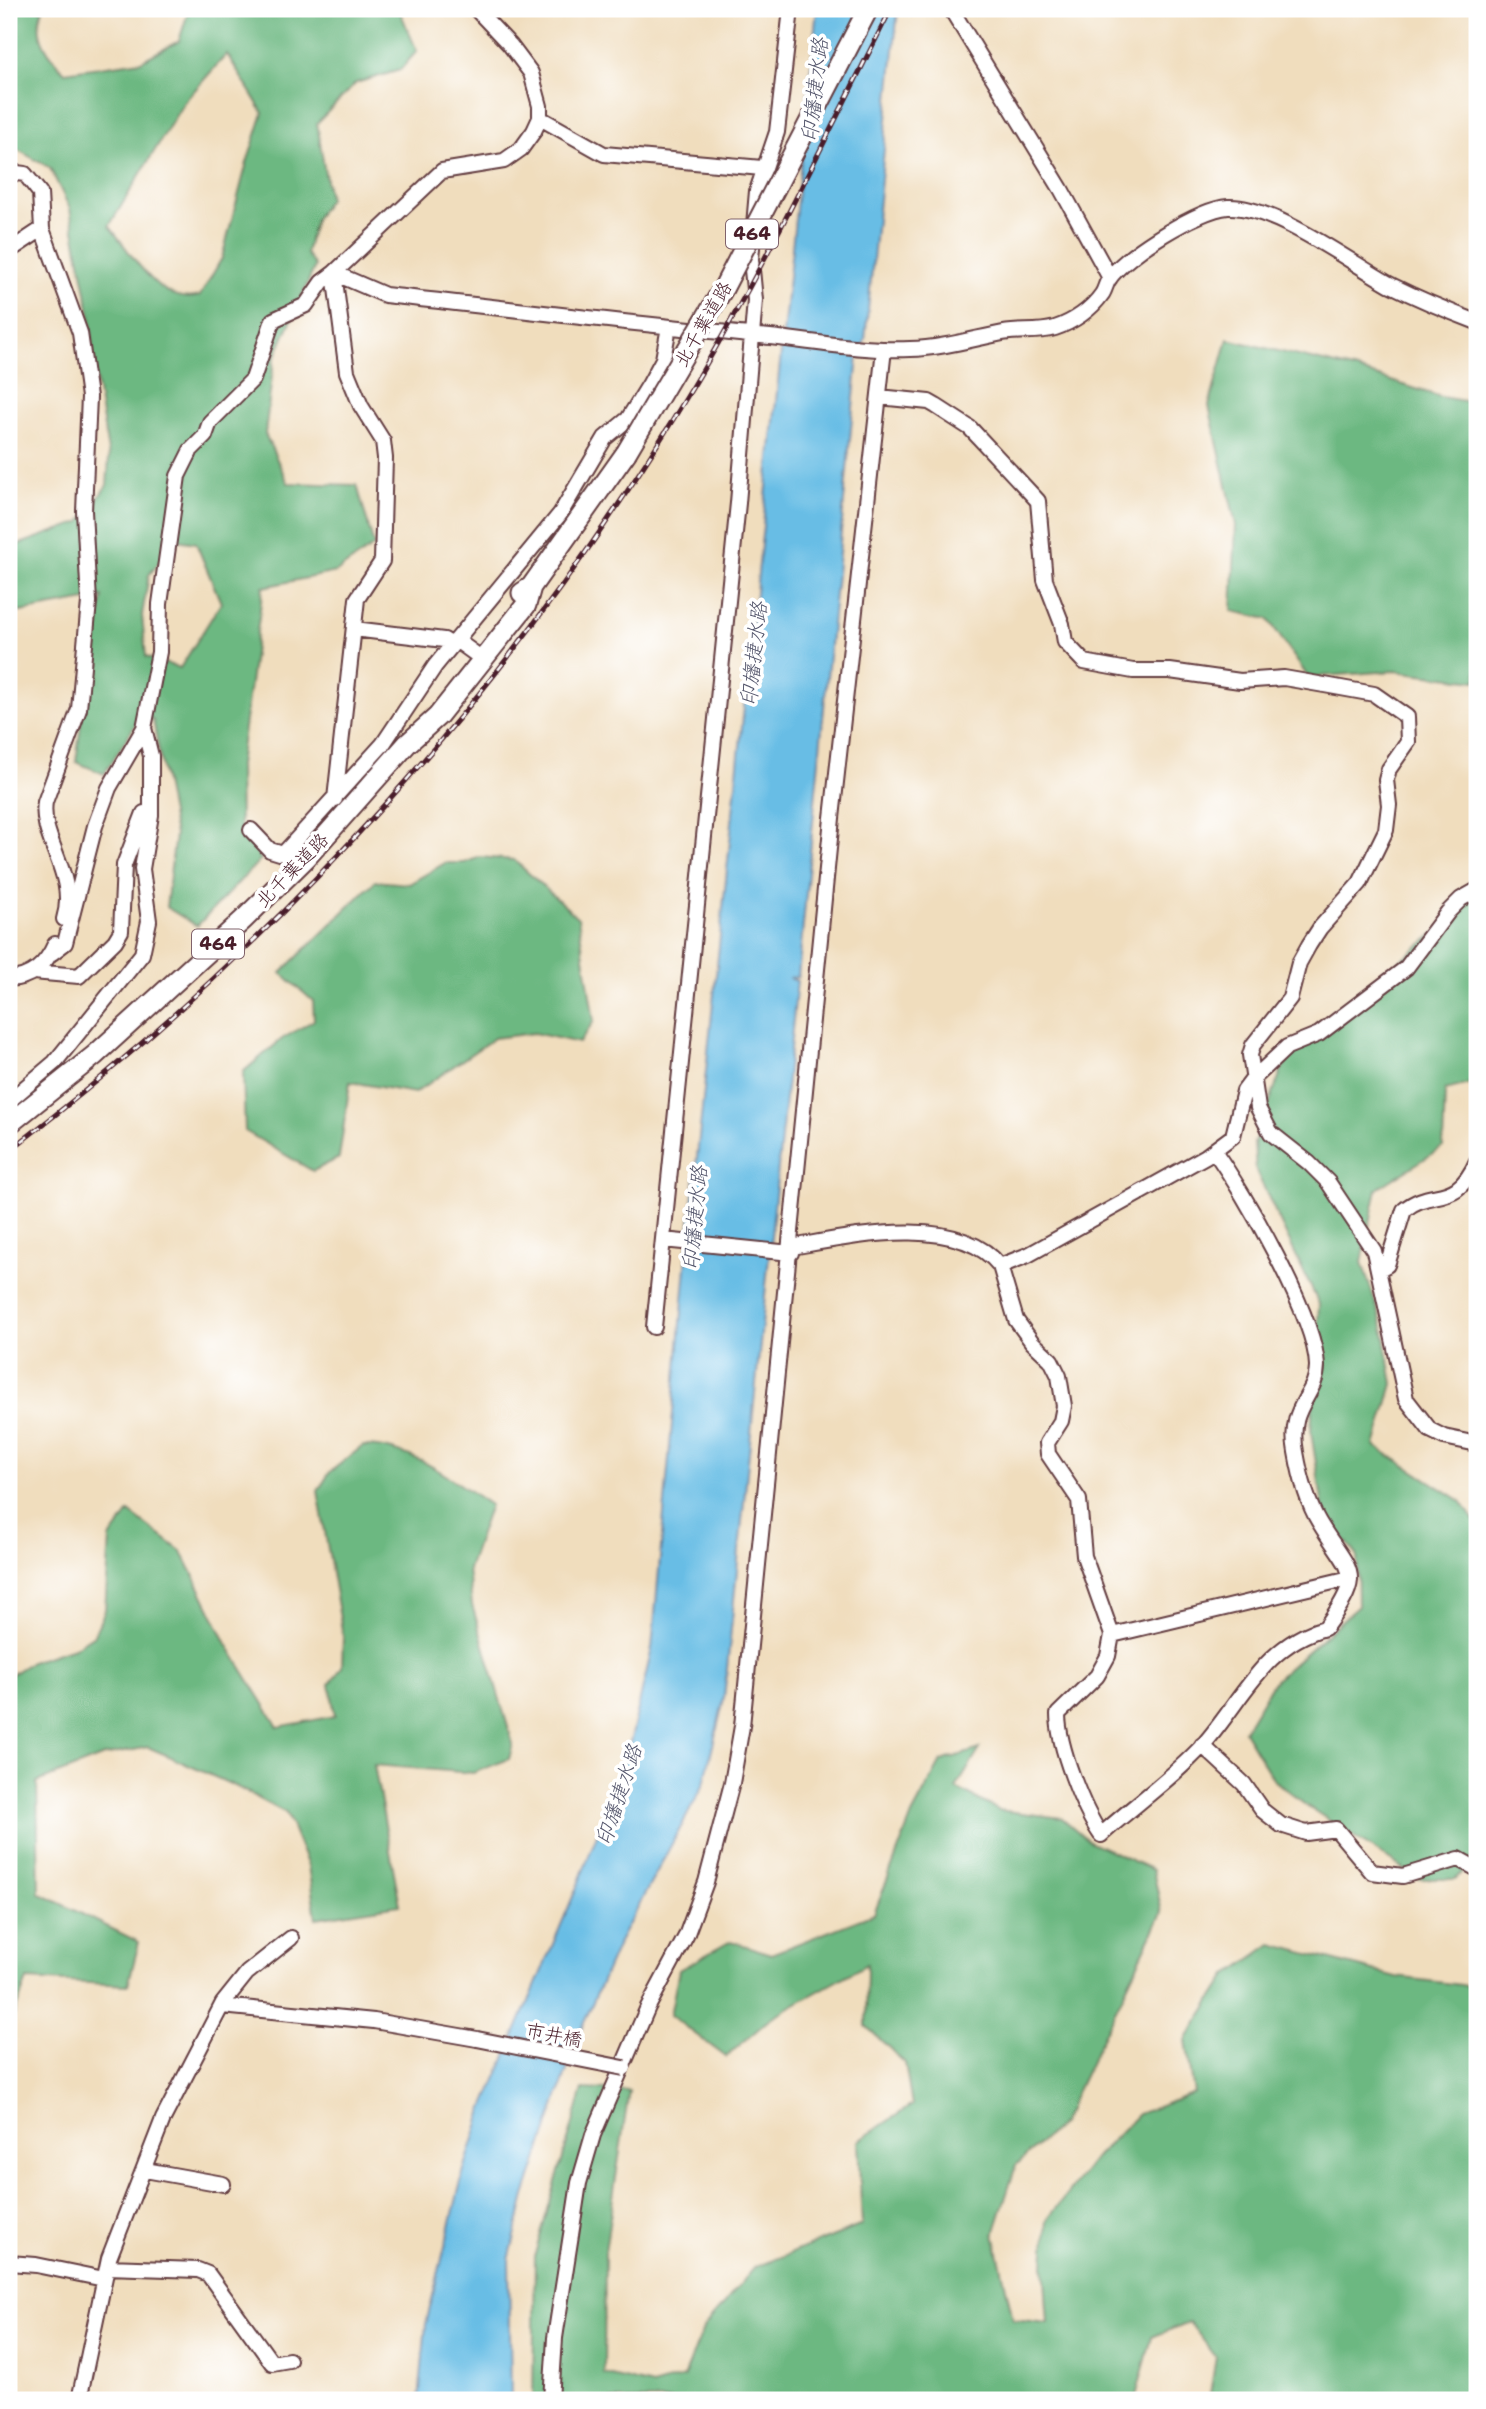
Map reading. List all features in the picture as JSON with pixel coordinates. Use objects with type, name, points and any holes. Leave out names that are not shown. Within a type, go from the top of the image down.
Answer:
[{"type":"highway","name":"北千葉道路","points":[[9,1124],[95,1055],[235,928],[307,857],[407,744],[438,716],[498,644],[526,605],[531,587],[626,453],[723,289],[868,9]]},
{"type":"highway","name":"北千葉道路","points":[[407,744],[429,708],[515,598],[531,587]]},
{"type":"street","points":[[9,979],[23,978],[33,972],[65,943],[95,826],[109,788],[144,728],[159,652],[163,576],[178,477],[191,450],[205,436],[210,422],[253,379],[274,320],[306,305],[322,282],[442,172],[504,161],[521,149],[540,118],[531,73],[510,45],[476,9]]},
{"type":"street","points":[[654,1327],[752,336],[755,300],[751,259],[757,191],[762,168],[777,132],[791,9]]},
{"type":"street","points":[[951,9],[1054,177],[1110,278]]},
{"type":"street","points":[[540,118],[604,153],[762,168]]},
{"type":"street","points":[[9,172],[25,174],[40,193],[42,229],[80,333],[89,397],[84,511],[89,603],[79,709],[45,802],[43,817],[62,866],[67,911],[52,953]]},
{"type":"street","points":[[334,273],[385,295],[881,349],[948,346],[1005,333],[1052,329],[1071,322],[1089,309],[1103,293],[1110,278],[1180,224],[1208,210],[1231,207],[1250,211],[1289,227],[1321,242],[1391,285],[1477,322]]},
{"type":"street","points":[[9,251],[42,229]]},
{"type":"street","points":[[334,273],[347,372],[356,396],[383,441],[386,458],[382,561],[357,599],[335,799]]},
{"type":"street","points":[[251,830],[270,850],[283,853],[383,744],[454,643],[560,514],[605,438],[628,419],[663,359],[669,327]]},
{"type":"street","points":[[551,2400],[555,2338],[579,2183],[593,2135],[648,2007],[686,1936],[706,1881],[732,1783],[747,1682],[787,1251],[881,349]]},
{"type":"street","points":[[878,397],[929,402],[936,406],[970,428],[1038,500],[1045,580],[1062,624],[1065,642],[1084,662],[1133,671],[1170,671],[1240,681],[1284,678],[1374,694],[1407,718],[1408,741],[1389,769],[1386,780],[1389,805],[1386,830],[1360,883],[1320,928],[1309,945],[1299,963],[1290,998],[1253,1045],[1250,1055],[1258,1108],[1270,1133],[1310,1163],[1328,1182],[1374,1251],[1406,1399],[1430,1430],[1444,1437],[1477,1444]]},
{"type":"street","points":[[354,629],[444,640],[474,653]]},
{"type":"street","points":[[9,1101],[55,1062],[142,954],[149,921],[142,869],[151,815],[151,756],[144,728]]},
{"type":"street","points":[[33,972],[79,976],[115,941],[123,920],[124,865],[129,847],[144,813],[151,815]]},
{"type":"street","points":[[1000,1266],[1028,1255],[1214,1151],[1233,1136],[1244,1091],[1253,1079],[1287,1047],[1320,1034],[1406,968],[1448,912],[1461,899],[1477,890]]},
{"type":"street","points":[[663,1240],[787,1251],[855,1236],[916,1233],[961,1240],[992,1257],[1000,1266],[1016,1320],[1032,1342],[1051,1360],[1059,1376],[1064,1406],[1061,1421],[1047,1443],[1048,1454],[1079,1500],[1084,1556],[1112,1635],[1108,1656],[1097,1676],[1058,1714],[1058,1728],[1083,1798],[1101,1835],[1202,1745],[1267,1663],[1292,1640],[1325,1628],[1346,1598],[1350,1578],[1348,1562],[1314,1511],[1295,1450],[1296,1412],[1317,1367],[1299,1300],[1214,1151]]},
{"type":"street","points":[[1380,1269],[1387,1265],[1404,1210],[1423,1200],[1449,1195],[1464,1184],[1477,1161]]},
{"type":"street","points":[[1112,1635],[1350,1578]]},
{"type":"street","points":[[1202,1745],[1244,1784],[1270,1818],[1306,1833],[1336,1829],[1358,1860],[1372,1872],[1404,1875],[1459,1859],[1477,1869]]},
{"type":"street","points":[[79,2400],[106,2273],[163,2119],[222,2006],[247,1973],[291,1938]]},
{"type":"street","name":"市井橋","points":[[222,2006],[374,2021],[624,2068]]},
{"type":"street","points":[[145,2170],[223,2184]]},
{"type":"street","points":[[9,2263],[106,2273],[198,2270],[208,2274],[272,2363],[289,2360]]},
{"type":"green space","points":[[9,9],[43,9],[39,27],[41,35],[48,51],[65,72],[141,61],[179,41],[189,9],[399,9],[417,51],[400,70],[356,83],[317,123],[329,199],[315,219],[306,253],[315,266],[274,360],[265,434],[288,483],[357,485],[374,546],[336,572],[263,587],[239,765],[240,826],[261,859],[197,926],[166,907],[175,835],[153,720],[142,714],[104,774],[76,762],[89,661],[103,597],[9,614],[9,548],[81,522],[107,485],[109,458],[94,367],[90,314],[70,209],[50,168],[9,145]],"holes":[[[227,54],[263,113],[222,258],[200,296],[185,298],[160,287],[148,276],[109,226],[184,102]],[[177,540],[196,543],[221,603],[180,668],[146,657],[142,615],[149,575]]]},
{"type":"green space","points":[[1228,339],[1357,370],[1441,397],[1477,403],[1477,681],[1395,671],[1308,677],[1268,619],[1232,611],[1236,525],[1209,406]]},
{"type":"green space","points":[[480,857],[514,860],[578,918],[594,1021],[579,1043],[534,1033],[494,1038],[415,1093],[350,1082],[339,1158],[313,1171],[245,1131],[243,1072],[282,1039],[314,1020],[313,1001],[281,973],[375,881],[409,884],[445,863],[464,863]]},
{"type":"green space","points":[[1477,879],[1477,1082],[1445,1090],[1443,1147],[1377,1189],[1362,1262],[1383,1326],[1393,1384],[1375,1446],[1461,1501],[1477,1525],[1477,1860],[1455,1879],[1419,1879],[1304,1804],[1273,1779],[1244,1731],[1275,1680],[1358,1606],[1357,1555],[1324,1514],[1311,1432],[1319,1304],[1256,1171],[1254,1143],[1282,1069],[1305,1036],[1439,930]]},
{"type":"green space","points":[[363,1446],[381,1447],[414,1458],[446,1475],[490,1505],[468,1569],[472,1605],[513,1744],[509,1759],[473,1773],[374,1765],[400,1905],[316,1918],[308,1866],[286,1813],[237,1787],[148,1747],[104,1756],[37,1782],[39,1893],[139,1942],[128,1985],[27,1980],[9,2028],[9,1676],[31,1662],[74,1648],[94,1635],[105,1610],[110,1538],[129,1512],[182,1552],[227,1644],[278,1727],[335,1716],[330,1684],[342,1667],[343,1636],[318,1491],[330,1472]]},
{"type":"green space","points":[[980,1749],[956,1788],[998,1810],[1062,1818],[1089,1841],[1153,1870],[1162,1913],[1061,2124],[1016,2165],[994,2234],[1013,2319],[1048,2323],[1044,2265],[1047,2220],[1096,2157],[1138,2114],[1194,2093],[1186,2040],[1227,1976],[1272,1944],[1396,1977],[1477,1987],[1477,2400],[1209,2400],[1216,2357],[1189,2322],[1152,2337],[1135,2400],[533,2400],[535,2254],[583,2089],[629,2091],[605,2251],[604,2374],[652,2386],[684,2377],[704,2327],[755,2267],[862,2225],[858,2141],[912,2105],[905,2063],[866,2026],[867,1964],[772,2017],[726,2057],[670,2015],[679,1970],[731,1941],[771,1954],[874,1914],[912,1815],[941,1761]]},
{"type":"water","name":"印旛捷水路","points":[[817,9],[898,9],[865,340],[858,356],[798,977],[789,978],[797,981],[724,1698],[704,1784],[618,1944],[579,2034],[525,2196],[509,2260],[511,2400],[419,2400],[426,2324],[463,2173],[482,2113],[577,1887],[627,1756],[652,1648],[689,1233]]},
{"type":"railway","points":[[9,1151],[110,1070],[207,985],[299,895],[388,801],[472,703],[551,601],[625,495],[721,339],[796,199],[891,9]]}]
